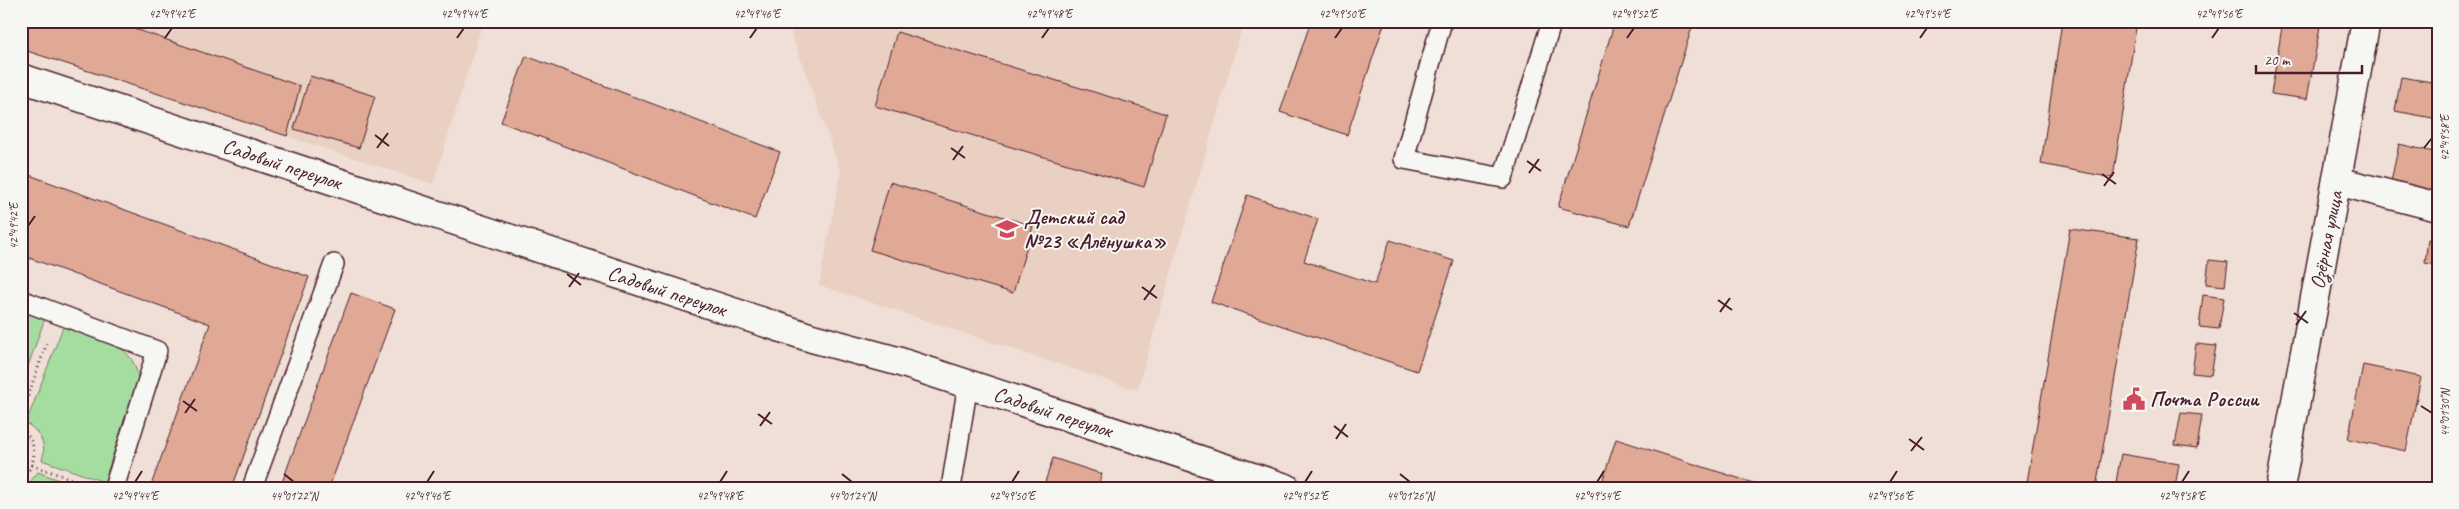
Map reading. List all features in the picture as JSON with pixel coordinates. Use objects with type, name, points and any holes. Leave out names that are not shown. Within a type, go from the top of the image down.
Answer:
[{"type":"street","name":"Озёрная улица","points":[[2280,488],[2366,21]]},
{"type":"street","name":"Садовый переулок","points":[[21,78],[812,338],[897,361],[1286,488]]},
{"type":"street","points":[[2337,181],[2438,207]]},
{"type":"lane","points":[[1442,21],[1404,159],[1503,178],[1552,21]]},
{"type":"lane","points":[[252,488],[334,264]]},
{"type":"lane","points":[[21,300],[158,351],[114,488]]},
{"type":"lane","points":[[951,488],[968,384]]},
{"type":"path","points":[[21,415],[57,314]]},
{"type":"path","points":[[21,429],[30,439],[34,449],[32,465],[21,478]]},
{"type":"path","points":[[32,465],[94,488]]},
{"type":"shaded area","points":[[21,21],[483,21],[433,184],[21,49]]},
{"type":"shaded area","name":"Детский сад №23 «Алёнушка»","points":[[787,21],[1244,21],[1137,390],[819,285],[841,172]]},
{"type":"green space","points":[[21,310],[45,318],[21,386]]},
{"type":"green space","points":[[63,327],[110,342],[129,356],[135,366],[138,378],[104,482],[42,460],[44,449],[39,434],[26,423]]},
{"type":"green space","points":[[38,472],[80,488],[25,488]]},
{"type":"building","points":[[21,21],[112,21],[300,86],[287,136],[21,49]]},
{"type":"building","points":[[204,21],[217,21],[216,26]]},
{"type":"building","points":[[1311,21],[1385,21],[1347,135],[1280,112]]},
{"type":"building","points":[[1615,21],[1694,21],[1629,226],[1558,207]]},
{"type":"building","points":[[2062,21],[2137,21],[2113,178],[2041,164]]},
{"type":"building","points":[[2283,21],[2321,21],[2307,99],[2271,94]]},
{"type":"building","points":[[897,32],[1166,114],[1144,187],[875,106]]},
{"type":"building","points":[[526,56],[780,152],[755,219],[501,122]]},
{"type":"building","points":[[310,76],[375,96],[359,148],[294,129]]},
{"type":"building","points":[[2401,77],[2438,83],[2438,119],[2395,111]]},
{"type":"building","points":[[2399,144],[2438,153],[2438,179],[2434,196],[2390,186]]},
{"type":"building","points":[[21,172],[309,277],[232,488],[150,488],[210,324],[21,255]]},
{"type":"building","points":[[890,182],[1033,226],[1013,293],[870,250]]},
{"type":"building","points":[[1247,195],[1318,219],[1304,261],[1375,284],[1390,240],[1454,261],[1417,371],[1211,302]]},
{"type":"building","points":[[2070,229],[2139,238],[2096,488],[2026,488]]},
{"type":"building","points":[[2428,239],[2438,240],[2438,265],[2425,263]]},
{"type":"building","points":[[2209,260],[2228,262],[2225,286],[2206,284]]},
{"type":"building","points":[[351,293],[395,309],[329,488],[280,488]]},
{"type":"building","points":[[2203,295],[2224,298],[2219,329],[2199,327]]},
{"type":"building","points":[[2196,344],[2216,346],[2211,375],[2192,373]]},
{"type":"building","points":[[2363,365],[2421,377],[2406,451],[2348,439]]},
{"type":"building","points":[[2181,413],[2202,415],[2197,448],[2175,445]]},
{"type":"building","points":[[1616,439],[1769,488],[1600,488]]},
{"type":"building","points":[[2121,454],[2179,464],[2175,488],[2115,488]]},
{"type":"building","points":[[1053,458],[1102,474],[1097,488],[1043,488]]},
{"type":"place","name":"Детский сад №23 «Алёнушка»","points":[[1007,229]]},
{"type":"place","name":"Почта России","points":[[2134,399]]}]
